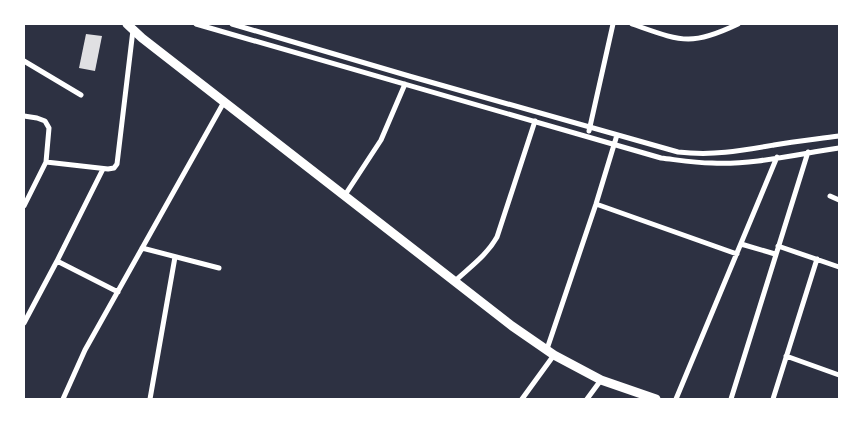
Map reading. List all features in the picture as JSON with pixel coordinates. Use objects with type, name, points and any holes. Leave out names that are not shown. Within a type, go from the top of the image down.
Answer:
[{"type":"main road","points":[[130,27],[512,326],[550,352],[600,380],[656,399]]},
{"type":"street","points":[[196,24],[661,158],[713,164],[839,148]]},
{"type":"street","points":[[232,24],[678,152],[732,153],[775,144],[839,136]]},
{"type":"street","points":[[588,137],[613,24]]},
{"type":"street","points":[[632,24],[688,41],[708,37],[738,24]]},
{"type":"street","points":[[46,162],[103,169],[114,168],[117,164],[130,27]]},
{"type":"street","points":[[24,61],[81,95]]},
{"type":"street","points":[[345,195],[381,140],[405,84]]},
{"type":"street","points":[[64,399],[86,350],[224,102]]},
{"type":"street","points":[[24,116],[45,121],[49,128],[46,162],[24,206]]},
{"type":"street","points":[[455,281],[483,257],[497,237],[535,121]]},
{"type":"street","points":[[522,399],[550,352],[617,135]]},
{"type":"street","points":[[731,399],[808,152]]},
{"type":"street","points":[[676,399],[777,157]]},
{"type":"street","points":[[24,323],[58,261],[103,169]]},
{"type":"street","points":[[830,196],[839,200]]},
{"type":"street","points":[[596,204],[737,254]]},
{"type":"street","points":[[741,244],[775,254]]},
{"type":"street","points":[[778,246],[839,267]]},
{"type":"street","points":[[142,248],[219,268]]},
{"type":"street","points":[[150,399],[175,257]]},
{"type":"street","points":[[773,399],[817,259]]},
{"type":"street","points":[[58,261],[118,292]]},
{"type":"street","points":[[786,356],[839,375]]},
{"type":"street","points":[[587,399],[600,380]]},
{"type":"building","points":[[86,34],[102,36],[95,71],[79,68]]}]
